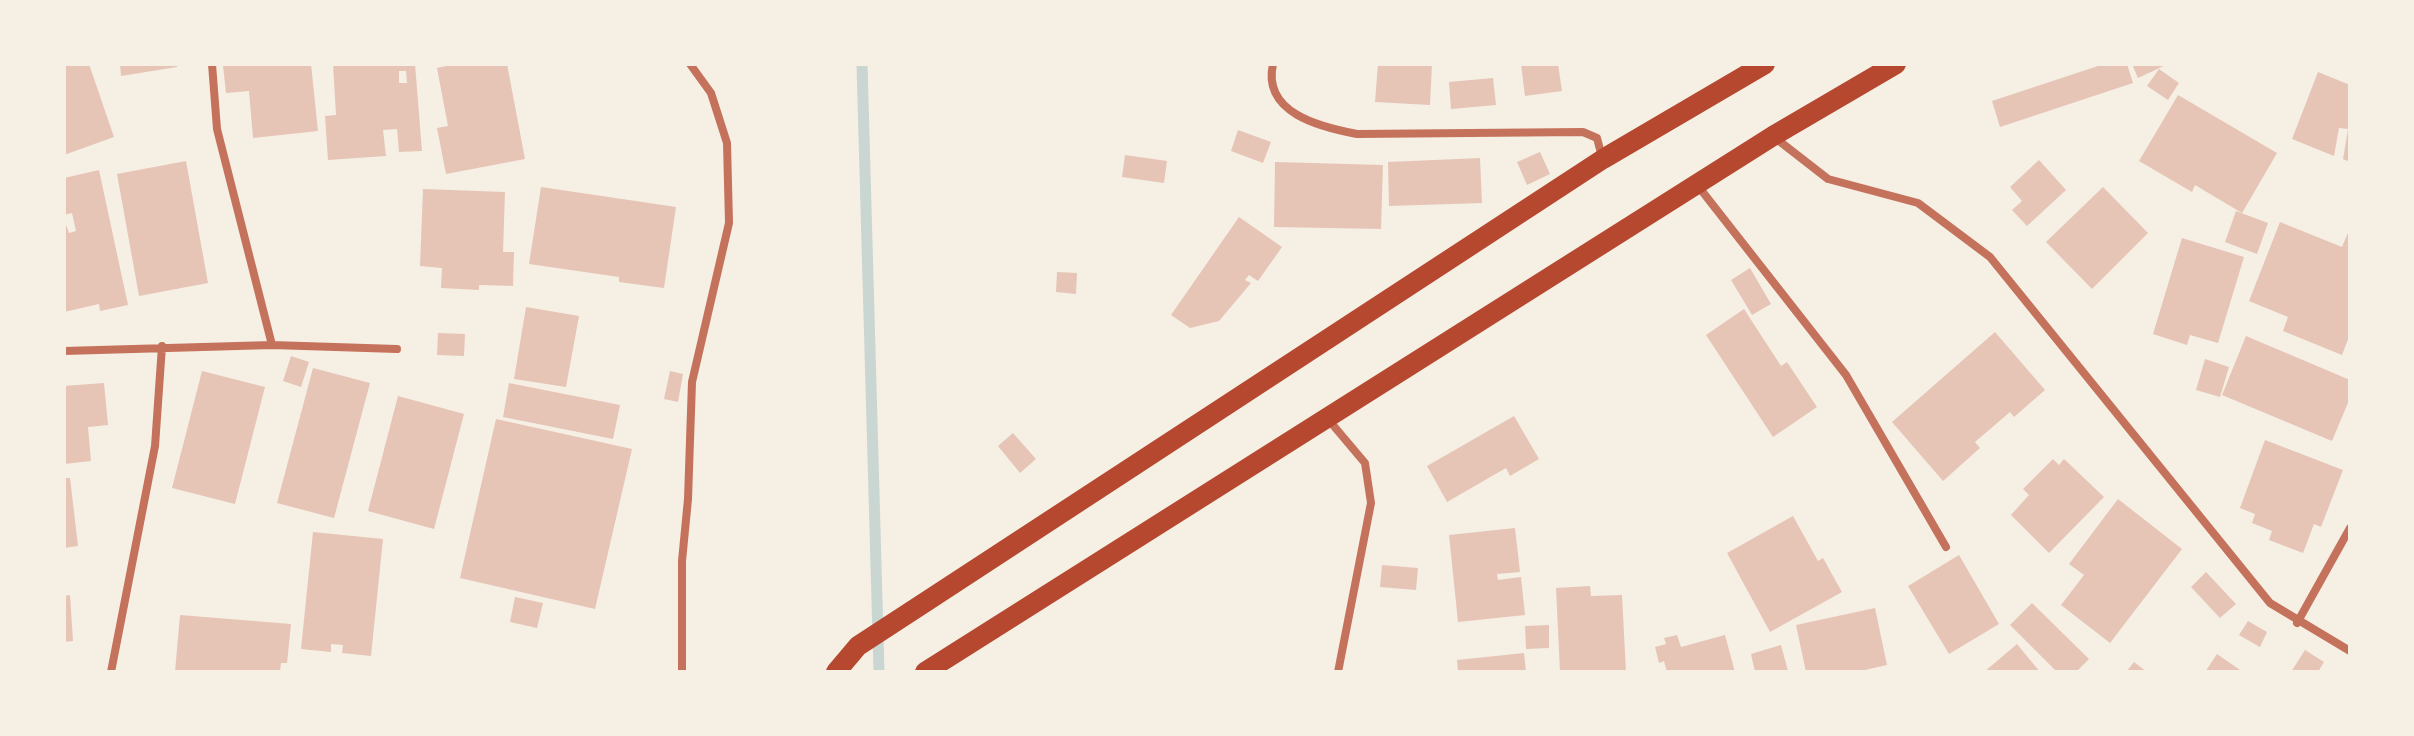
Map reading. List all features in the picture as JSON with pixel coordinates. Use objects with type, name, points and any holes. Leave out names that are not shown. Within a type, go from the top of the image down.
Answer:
[{"type":"main road","points":[[836,672],[858,646],[1603,159],[1765,64]]},
{"type":"main road","points":[[925,672],[1696,184],[1896,64]]},
{"type":"street","points":[[212,64],[217,129],[272,345]]},
{"type":"street","points":[[682,672],[682,561],[688,499],[692,382],[729,223],[727,143],[711,93],[690,64]]},
{"type":"street","points":[[1273,64],[1270,76],[1277,97],[1287,110],[1321,128],[1357,134],[1583,132],[1597,138],[1603,159]]},
{"type":"street","points":[[1773,136],[1819,175],[1918,203],[1990,257],[2270,603],[2297,623],[2350,651]]},
{"type":"street","points":[[1696,184],[1846,375],[1946,547]]},
{"type":"street","points":[[64,351],[272,345],[397,349]]},
{"type":"street","points":[[111,672],[155,446],[162,346]]},
{"type":"street","points":[[1326,417],[1365,463],[1371,503],[1338,672]]},
{"type":"street","points":[[2297,623],[2350,528]]},
{"type":"building","points":[[64,64],[89,64],[114,137],[64,155]]},
{"type":"building","points":[[120,64],[177,64],[177,67],[121,76]]},
{"type":"building","points":[[311,64],[318,131],[253,138],[249,91],[226,93],[223,66]]},
{"type":"building","points":[[333,64],[415,64],[422,151],[399,152],[397,129],[383,130],[386,156],[328,160],[325,116],[336,115]],"holes":[[[399,71],[406,71],[407,83],[399,83]]]},
{"type":"building","points":[[455,64],[507,64],[525,159],[446,174],[437,128],[448,126],[437,68]]},
{"type":"building","points":[[1378,64],[1432,64],[1430,105],[1375,102]]},
{"type":"building","points":[[1521,64],[1558,64],[1562,91],[1525,96]]},
{"type":"building","points":[[2104,64],[2127,64],[2133,83],[2000,127],[1992,101]]},
{"type":"building","points":[[2132,64],[2168,64],[2138,78]]},
{"type":"building","points":[[2159,69],[2179,83],[2168,100],[2147,86]]},
{"type":"building","points":[[2318,72],[2350,85],[2350,162],[2343,159],[2348,129],[2339,128],[2334,156],[2292,139]]},
{"type":"building","points":[[1493,78],[1496,105],[1451,109],[1449,82]]},
{"type":"building","points":[[2178,95],[2277,153],[2242,213],[2195,185],[2192,192],[2139,161]]},
{"type":"building","points":[[1238,130],[1271,142],[1263,163],[1231,151]]},
{"type":"building","points":[[1540,152],[1550,174],[1527,185],[1517,162]]},
{"type":"building","points":[[1125,155],[1167,161],[1164,183],[1122,177]]},
{"type":"building","points":[[1480,158],[1482,203],[1389,206],[1388,162]]},
{"type":"building","points":[[2039,160],[2066,190],[2027,226],[2012,210],[2022,201],[2010,187]]},
{"type":"building","points":[[186,161],[208,283],[139,296],[117,174]]},
{"type":"building","points":[[1275,162],[1383,165],[1381,229],[1274,227]]},
{"type":"building","points":[[99,170],[128,305],[100,311],[99,304],[64,312],[64,219],[69,233],[76,231],[72,213],[64,215],[64,178]]},
{"type":"building","points":[[541,187],[676,207],[664,288],[619,282],[619,277],[529,264]]},
{"type":"building","points":[[2103,187],[2148,233],[2092,289],[2046,242]]},
{"type":"building","points":[[423,189],[505,192],[503,252],[514,252],[513,286],[479,285],[479,290],[441,288],[442,268],[420,266]]},
{"type":"building","points":[[2236,211],[2268,223],[2257,254],[2225,242]]},
{"type":"building","points":[[1239,217],[1282,247],[1258,281],[1249,275],[1245,280],[1251,283],[1219,321],[1190,328],[1171,315]]},
{"type":"building","points":[[2280,222],[2342,247],[2350,228],[2350,334],[2342,355],[2283,331],[2288,317],[2249,301]]},
{"type":"building","points":[[2182,238],[2244,257],[2218,343],[2190,335],[2187,345],[2153,334]]},
{"type":"building","points":[[1750,268],[1771,304],[1752,315],[1731,280]]},
{"type":"building","points":[[1057,272],[1077,273],[1076,294],[1056,292]]},
{"type":"building","points":[[526,307],[579,316],[566,387],[514,379]]},
{"type":"building","points":[[1744,309],[1781,366],[1787,362],[1817,407],[1773,437],[1706,335]]},
{"type":"building","points":[[1995,332],[2045,390],[2014,417],[2010,412],[1975,442],[1980,448],[1943,481],[1892,422]]},
{"type":"building","points":[[438,333],[465,334],[464,356],[437,355]]},
{"type":"building","points":[[2246,336],[2350,380],[2350,398],[2332,441],[2222,395]]},
{"type":"building","points":[[291,356],[309,362],[301,387],[283,381]]},
{"type":"building","points":[[2205,359],[2229,367],[2220,397],[2196,390]]},
{"type":"building","points":[[313,368],[370,383],[334,518],[277,503]]},
{"type":"building","points":[[202,371],[265,387],[235,504],[172,488]]},
{"type":"building","points":[[670,371],[683,374],[678,402],[664,399]]},
{"type":"building","points":[[104,383],[108,425],[88,427],[91,461],[64,464],[64,386]]},
{"type":"building","points":[[509,383],[620,405],[613,439],[503,417]]},
{"type":"building","points":[[398,396],[464,414],[434,529],[368,511]]},
{"type":"building","points":[[1514,416],[1539,459],[1510,476],[1506,468],[1447,502],[1427,466]]},
{"type":"building","points":[[496,419],[632,449],[595,609],[460,578]]},
{"type":"building","points":[[1013,433],[1036,459],[1020,473],[998,446]]},
{"type":"building","points":[[2265,440],[2343,470],[2321,527],[2314,524],[2303,553],[2269,540],[2272,531],[2252,523],[2255,514],[2240,508]]},
{"type":"building","points":[[2053,459],[2059,465],[2064,459],[2104,497],[2049,553],[2011,515],[2029,495],[2023,489]]},
{"type":"building","points":[[64,478],[70,478],[78,546],[64,548]]},
{"type":"building","points":[[2118,499],[2182,549],[2110,643],[2061,605],[2084,575],[2069,564]]},
{"type":"building","points":[[1793,516],[1818,561],[1823,558],[1842,592],[1770,632],[1727,553]]},
{"type":"building","points":[[1515,528],[1520,572],[1497,574],[1498,580],[1521,577],[1525,615],[1458,622],[1449,535]]},
{"type":"building","points":[[313,532],[383,539],[371,656],[342,653],[343,645],[331,644],[331,652],[301,649]]},
{"type":"building","points":[[1959,555],[1999,624],[1949,654],[1908,586]]},
{"type":"building","points":[[1382,565],[1418,568],[1416,590],[1380,587]]},
{"type":"building","points":[[2206,572],[2236,604],[2220,618],[2191,587]]},
{"type":"building","points":[[1590,586],[1591,596],[1622,595],[1626,672],[1560,672],[1556,588]]},
{"type":"building","points":[[70,595],[73,641],[64,642],[64,596]]},
{"type":"building","points":[[515,597],[543,603],[537,628],[510,622]]},
{"type":"building","points":[[2032,603],[2089,659],[2076,672],[2057,672],[2010,625]]},
{"type":"building","points":[[1875,608],[1887,665],[1856,672],[1806,672],[1796,625]]},
{"type":"building","points":[[180,615],[291,624],[287,663],[281,663],[280,672],[175,672]]},
{"type":"building","points":[[2248,621],[2267,632],[2260,647],[2239,635]]},
{"type":"building","points":[[1549,625],[1549,648],[1526,649],[1525,626]]},
{"type":"building","points":[[1677,635],[1681,647],[1725,635],[1735,672],[1667,672],[1664,661],[1659,663],[1655,647],[1666,644],[1664,638]]},
{"type":"building","points":[[2017,644],[2040,672],[1984,672]]},
{"type":"building","points":[[1781,645],[1788,671],[1755,672],[1751,654]]},
{"type":"building","points":[[2305,650],[2324,662],[2318,672],[2291,672]]},
{"type":"building","points":[[1524,653],[1526,672],[1458,672],[1457,660]]},
{"type":"building","points":[[2217,654],[2243,672],[2205,672]]},
{"type":"building","points":[[2134,662],[2147,672],[2126,672]]},
{"type":"waterway","points":[[862,64],[879,672]]}]
